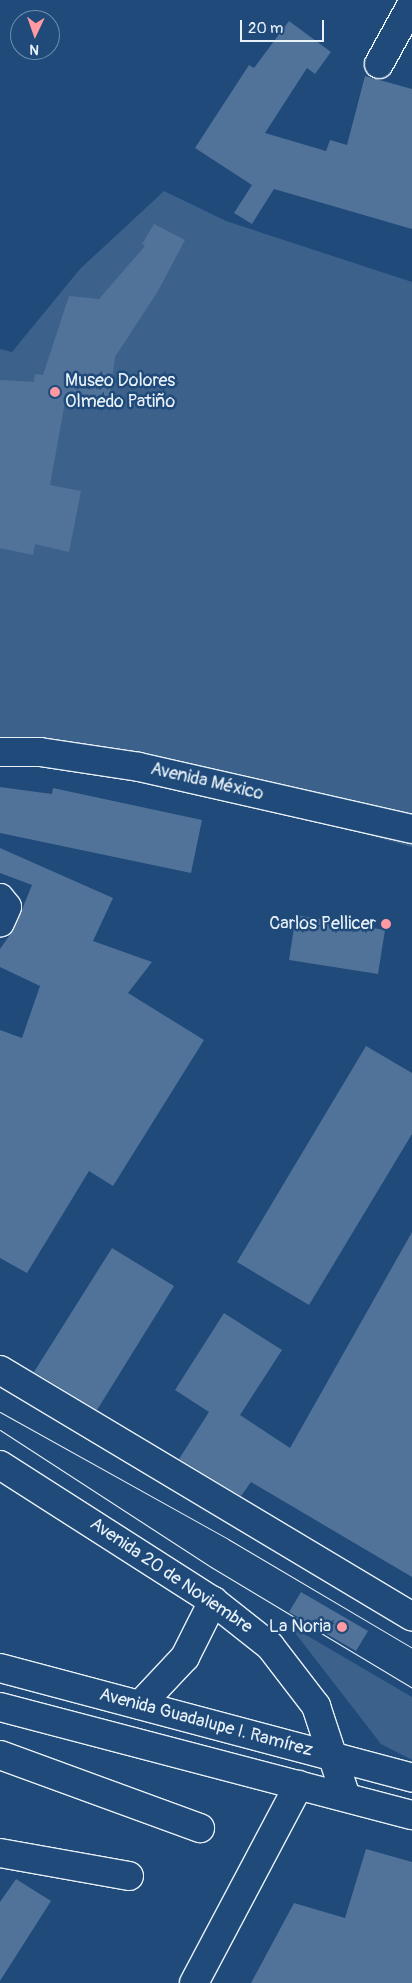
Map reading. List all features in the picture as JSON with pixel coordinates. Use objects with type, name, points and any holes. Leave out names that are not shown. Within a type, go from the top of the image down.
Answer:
[{"type":"main road","points":[[379,64],[412,4]]},
{"type":"main road","name":"Avenida México","points":[[0,752],[40,752],[140,767],[412,829]]},
{"type":"main road","points":[[0,898],[7,907],[0,923]]},
{"type":"main road","points":[[0,1370],[412,1617]]},
{"type":"main road","name":"Avenida 20 de Noviembre","points":[[0,1465],[213,1601],[258,1635],[305,1686],[322,1717],[346,1797]]},
{"type":"main road","points":[[140,1705],[185,1657],[213,1601]]},
{"type":"main road","name":"Avenida Guadalupe I. Ramírez","points":[[0,1668],[412,1778]]},
{"type":"main road","name":"Avenida Guadalupe I. Ramírez","points":[[0,1707],[412,1816]]},
{"type":"main road","points":[[0,1755],[200,1828]]},
{"type":"main road","points":[[194,1983],[299,1785]]},
{"type":"main road","points":[[0,1853],[129,1876]]},
{"type":"shaded area","points":[[164,191],[226,221],[412,282],[412,847],[133,771],[0,748],[0,349],[12,352],[80,269]]},
{"type":"shaded area","points":[[289,1625],[412,1697],[412,1760],[381,1744]]},
{"type":"building","points":[[289,21],[331,52],[315,74],[307,68],[265,133],[326,151],[330,140],[347,145],[365,76],[412,89],[412,229],[274,189],[252,224],[234,213],[252,185],[195,148],[249,65],[254,68]]},
{"type":"building","name":"Museo Dolores Olmedo Patiño","points":[[154,224],[185,240],[158,291],[115,357],[108,407],[65,402],[50,485],[81,491],[69,552],[35,544],[33,555],[0,548],[0,380],[34,382],[35,374],[43,375],[69,296],[99,299],[145,246],[142,244]]},
{"type":"building","points":[[0,787],[52,794],[53,788],[202,820],[191,873],[0,833]]},
{"type":"building","points":[[0,848],[113,898],[93,941],[152,962],[128,993],[204,1040],[113,1186],[89,1171],[27,1273],[0,1258],[0,1030],[22,1038],[40,986],[0,967],[0,949],[14,929],[32,885],[0,873]]},
{"type":"building","points":[[296,915],[385,930],[378,974],[289,960]]},
{"type":"building","points":[[366,1046],[412,1073],[412,1134],[309,1305],[237,1262]]},
{"type":"building","points":[[412,1232],[412,1577],[251,1482],[241,1496],[179,1459],[209,1412],[175,1390],[224,1313],[282,1350],[240,1415],[290,1448]]},
{"type":"building","points":[[112,1248],[174,1286],[97,1410],[34,1372]]},
{"type":"building","points":[[301,1592],[368,1631],[356,1651],[289,1612]]},
{"type":"building","points":[[366,1849],[412,1862],[412,1983],[251,1983],[294,1903],[345,1918]]},
{"type":"building","points":[[16,1879],[51,1901],[0,1981],[0,1902]]},
{"type":"tram line","points":[[0,1412],[228,1539],[412,1648]]},
{"type":"tram line","points":[[0,1430],[211,1567],[412,1688]]},
{"type":"place","name":"Museo Dolores Olmedo Patiño","points":[[55,392]]},
{"type":"place","name":"Carlos Pellicer","points":[[386,924]]},
{"type":"place","name":"La Noria","points":[[342,1627]]}]
